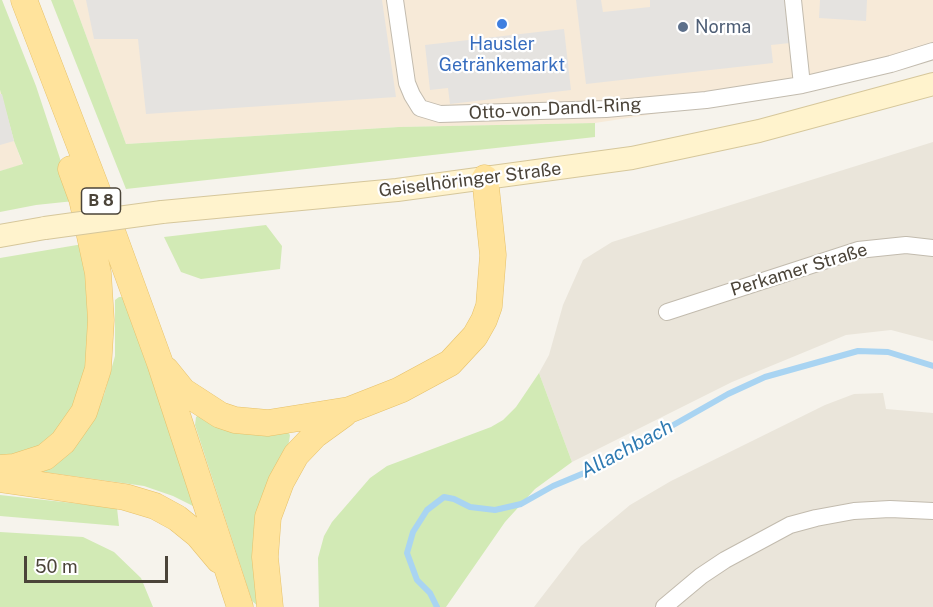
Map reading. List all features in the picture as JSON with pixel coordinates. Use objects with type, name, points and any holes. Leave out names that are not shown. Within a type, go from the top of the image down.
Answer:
[{"type":"main road","name":"B 8","points":[[24,0],[160,363],[240,607]]},
{"type":"main road","points":[[0,468],[14,467],[45,457],[63,442],[84,411],[98,369],[101,320],[98,273],[82,199],[57,125],[39,41]]},
{"type":"main road","name":"Geiselhöringer Straße","points":[[0,236],[162,212],[397,190],[632,158],[759,131],[933,84]]},
{"type":"main road","points":[[160,363],[183,391],[220,415],[235,420],[268,423],[349,410],[400,390],[450,363],[475,336],[489,306],[492,247],[485,178]]},
{"type":"main road","points":[[270,607],[265,557],[268,517],[281,482],[296,455],[315,435],[349,410]]},
{"type":"main road","points":[[0,479],[125,497],[154,506],[177,518],[198,535],[229,572]]},
{"type":"street","name":"Otto-von-Dandl-Ring","points":[[395,0],[407,83],[420,108],[440,114],[606,109],[706,100],[802,85],[891,64],[933,51]]},
{"type":"street","points":[[793,0],[802,85]]},
{"type":"street","name":"Perkamer Straße","points":[[667,312],[858,250],[906,244],[933,248]]},
{"type":"street","points":[[664,607],[701,576],[725,560],[790,525],[854,511],[890,509],[933,512]]},
{"type":"shaded area","points":[[73,0],[933,0],[933,57],[772,96],[595,123],[399,127],[126,144]]},
{"type":"shaded area","points":[[86,0],[382,0],[396,97],[146,114],[138,39],[94,39]]},
{"type":"shaded area","name":"Norma","points":[[576,0],[601,0],[603,12],[650,7],[650,0],[785,0],[790,43],[771,45],[773,63],[586,84]]},
{"type":"shaded area","points":[[820,0],[867,0],[866,21],[819,18]]},
{"type":"shaded area","points":[[564,29],[571,90],[450,104],[448,88],[430,90],[425,45]]},
{"type":"shaded area","points":[[0,90],[23,165],[0,171]]},
{"type":"shaded area","points":[[0,94],[2,94],[14,141],[0,145]]},
{"type":"shaded area","points":[[933,142],[933,341],[891,330],[846,335],[732,382],[572,462],[539,373],[549,355],[563,305],[583,260],[612,242]]},
{"type":"shaded area","points":[[883,393],[886,409],[933,413],[933,607],[534,607],[581,546],[630,505],[671,481],[825,405],[854,394]]},
{"type":"green space","points":[[0,0],[2,0],[36,86],[74,201],[0,212],[0,171],[23,164],[0,90]]},
{"type":"green space","points":[[51,0],[73,0],[126,144],[399,127],[595,123],[595,137],[126,189]]},
{"type":"green space","points":[[266,225],[282,246],[280,269],[201,279],[181,272],[164,237]]},
{"type":"green space","points":[[83,244],[93,338],[74,408],[54,434],[38,447],[0,458],[0,258]]},
{"type":"green space","points":[[124,297],[195,500],[193,506],[144,486],[44,472],[43,468],[90,421],[104,395],[115,356],[115,300]]},
{"type":"green space","points":[[539,373],[572,462],[535,489],[505,522],[446,607],[319,607],[318,558],[324,536],[332,522],[370,478],[387,466],[491,427],[503,420],[516,407]]},
{"type":"green space","points":[[199,415],[287,431],[290,435],[283,455],[259,607],[252,601],[195,425],[196,417]]},
{"type":"green space","points":[[0,495],[117,508],[119,526],[0,516]]},
{"type":"green space","points":[[0,532],[83,537],[114,552],[141,578],[153,607],[0,607]]},
{"type":"waterway","name":"Allachbach","points":[[437,607],[430,593],[417,580],[407,553],[413,532],[427,510],[444,497],[470,507],[495,510],[521,504],[553,486],[601,466],[728,394],[765,377],[858,351],[888,352],[933,366]]},
{"type":"place","name":"Hausler Getränkemarkt","points":[[502,24]]},
{"type":"place","name":"Norma","points":[[683,27]]}]
